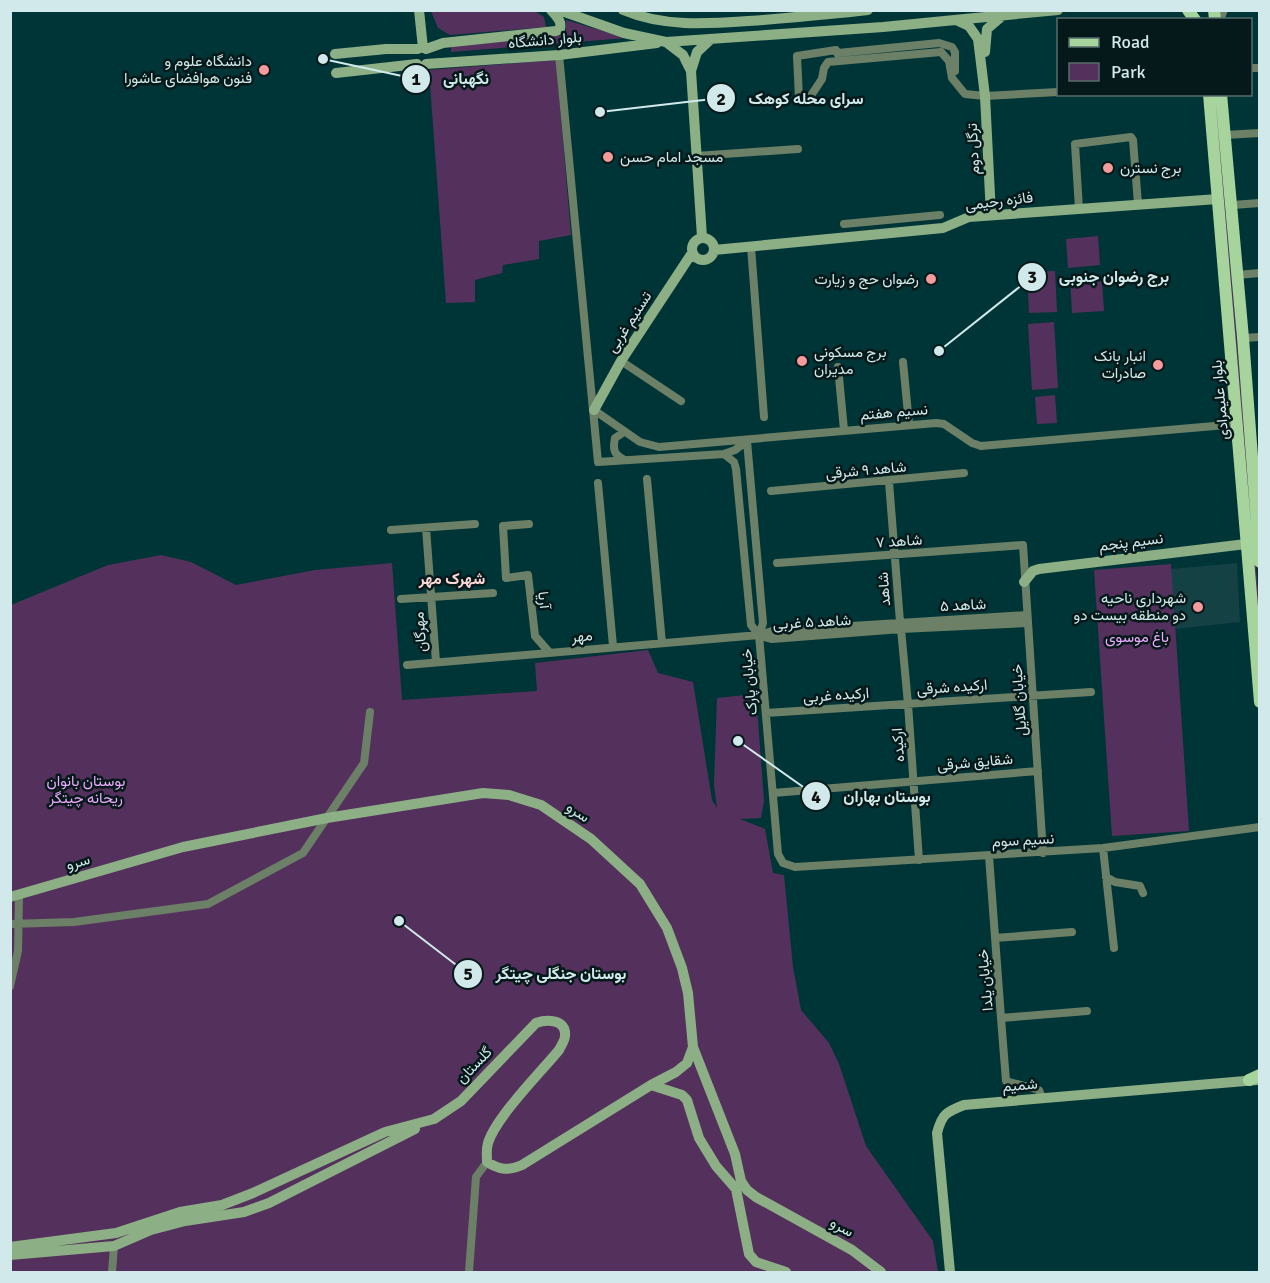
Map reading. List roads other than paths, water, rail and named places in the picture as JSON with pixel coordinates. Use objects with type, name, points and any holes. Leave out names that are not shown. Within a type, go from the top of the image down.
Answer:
[{"type":"main road","name":"بلوار علیمرادی","points":[[1209,96],[1260,702]]},
{"type":"main road","name":"بلوار علیمرادی","points":[[1221,96],[1243,338],[1254,406],[1260,562]]},
{"type":"street","points":[[419,10],[422,49],[414,56],[422,64]]},
{"type":"street","name":"بلوار دانشگاه","points":[[335,54],[386,49],[422,49],[443,43],[556,32],[560,29],[560,20],[551,10]]},
{"type":"street","points":[[559,10],[624,33],[666,42],[883,27],[951,17],[1002,16],[1058,10]]},
{"type":"street","points":[[623,10],[652,20],[677,24],[710,24],[788,14],[868,10]]},
{"type":"street","name":"ترگل دوم","points":[[984,82],[986,73],[984,45],[987,29],[1002,16]]},
{"type":"street","name":"ترگل دوم","points":[[951,17],[969,26],[978,39],[984,82],[991,215]]},
{"type":"street","points":[[702,237],[691,71],[697,52],[711,39]]},
{"type":"street","points":[[470,40],[473,60]]},
{"type":"street","points":[[666,42],[683,55],[691,71]]},
{"type":"street","name":"بلوار دانشگاه","points":[[336,73],[422,64],[560,55],[666,42]]},
{"type":"street","points":[[812,94],[822,79],[825,64],[839,57],[943,44],[952,47],[955,52],[956,82],[965,94],[985,96],[1057,92]]},
{"type":"street","points":[[799,98],[797,56],[836,50],[839,57]]},
{"type":"street","points":[[560,55],[598,462],[724,454],[735,450],[747,441]]},
{"type":"street","points":[[1225,135],[1260,133]]},
{"type":"street","points":[[1079,209],[1076,144],[1131,137],[1138,204]]},
{"type":"street","points":[[696,156],[798,149]]},
{"type":"street","name":"فائزه رحیمی","points":[[714,250],[910,233],[943,228],[969,217],[1218,199]]},
{"type":"street","points":[[1232,205],[1260,203]]},
{"type":"street","points":[[844,224],[940,215]]},
{"type":"street","points":[[910,218],[910,233]]},
{"type":"street","points":[[702,237],[711,241],[714,250],[711,257],[704,260],[692,253],[693,243],[702,237]]},
{"type":"street","points":[[751,247],[764,417]]},
{"type":"street","name":"تسنیم غربی","points":[[594,410],[621,361],[692,253]]},
{"type":"street","points":[[1237,274],[1260,273]]},
{"type":"street","points":[[1243,338],[1260,337]]},
{"type":"street","points":[[621,361],[681,401]]},
{"type":"street","points":[[903,362],[909,424]]},
{"type":"street","points":[[838,367],[844,430]]},
{"type":"street","name":"نسیم هفتم","points":[[594,410],[640,442],[659,447],[747,441],[909,424],[944,424],[972,443],[981,446],[1238,424]]},
{"type":"street","points":[[624,432],[615,438],[613,448],[617,456],[625,460]]},
{"type":"street","name":"خیابان پارک","points":[[747,441],[763,623],[759,635],[778,854],[787,866]]},
{"type":"street","name":"خیابان پارک","points":[[724,454],[735,462],[751,625],[759,635]]},
{"type":"street","name":"شاهد ۹ شرقی","points":[[771,491],[889,482],[964,473]]},
{"type":"street","points":[[648,479],[662,643]]},
{"type":"street","name":"شاهد","points":[[889,482],[900,625]]},
{"type":"street","points":[[598,483],[613,646]]},
{"type":"street","points":[[392,530],[474,524]]},
{"type":"street","name":"آریا","points":[[529,524],[502,526],[506,578],[528,575],[535,636],[549,652]]},
{"type":"street","name":"مهرگان","points":[[426,528],[436,662]]},
{"type":"street","name":"نسیم پنجم","points":[[1024,582],[1039,569],[1246,544]]},
{"type":"street","name":"شاهد ۷","points":[[777,563],[1023,545]]},
{"type":"street","name":"خیابان گلایل","points":[[1023,545],[1043,853]]},
{"type":"street","points":[[401,599],[494,592]]},
{"type":"street","name":"شاهد ۵","points":[[900,625],[1027,619]]},
{"type":"street","name":"شاهد ۵ غربی","points":[[759,635],[772,631],[900,625]]},
{"type":"street","name":"ارکیده","points":[[900,625],[914,781],[918,860]]},
{"type":"street","name":"مهر","points":[[407,665],[759,635]]},
{"type":"street","points":[[1033,696],[1091,692]]},
{"type":"street","name":"ارکیده شرقی","points":[[908,704],[1033,696]]},
{"type":"street","name":"ارکیده غربی","points":[[766,713],[908,704]]},
{"type":"street","points":[[10,924],[74,922],[208,904],[303,853],[364,764],[370,712]]},
{"type":"street","name":"شقایق شرقی","points":[[773,793],[1038,771]]},
{"type":"street","name":"سرو","points":[[15,896],[183,848],[327,818],[483,793],[509,795],[541,805],[591,839],[640,884],[667,928],[682,968],[688,993],[693,1047],[735,1154],[741,1181],[747,1190],[852,1250],[881,1272]]},
{"type":"street","name":"نسیم سوم","points":[[787,866],[1043,853],[1103,848],[1260,827]]},
{"type":"street","points":[[1103,848],[1114,948]]},
{"type":"street","name":"خیابان یلدا","points":[[989,856],[1001,1018],[1087,1011]]},
{"type":"street","points":[[1106,877],[1115,882],[1140,886],[1143,892]]},
{"type":"street","points":[[10,986],[20,925],[15,896]]},
{"type":"street","points":[[995,938],[1072,932]]},
{"type":"street","points":[[1001,1018],[1006,1081],[1039,1090],[1042,1098]]},
{"type":"street","name":"گلستان","points":[[10,1247],[116,1233],[180,1212],[222,1205],[253,1193],[385,1132],[434,1119],[461,1101],[536,1023],[547,1019],[559,1023],[566,1037],[559,1050],[496,1125],[488,1142],[487,1162]]},
{"type":"street","points":[[469,1272],[476,1177],[487,1162],[498,1169],[510,1170],[522,1165],[676,1072],[687,1063],[693,1047]]},
{"type":"street","name":"شمیم","points":[[950,1272],[937,1133],[941,1119],[949,1111],[964,1105],[1256,1078]]},
{"type":"street","points":[[651,1085],[682,1095],[687,1100],[699,1138],[716,1166],[736,1189],[750,1254],[756,1262],[786,1272]]},
{"type":"street","points":[[10,1255],[114,1246],[151,1230],[185,1221],[244,1212],[269,1203],[434,1119]]},
{"type":"street","points":[[112,1272],[114,1246]]},
{"type":"place","name":"نگهبانی","points":[[323,59]]},
{"type":"place","name":"دانشگاه علوم و فنون هوافضای عاشورا","points":[[264,70]]},
{"type":"place","name":"سرای محله کوهک","points":[[600,112]]},
{"type":"place","name":"مسجد امام حسن","points":[[608,157]]},
{"type":"place","name":"برج نسترن","points":[[1108,168]]},
{"type":"place","name":"رضوان حج و زیارت","points":[[931,279]]},
{"type":"place","name":"برج رضوان جنوبی","points":[[939,351]]},
{"type":"place","name":"برج مسکونی مدیران","points":[[802,361]]},
{"type":"place","name":"انبار بانک صادرات","points":[[1158,365]]},
{"type":"place","name":"شهرداری ناحیه دو منطقه بیست دو","points":[[1198,607]]},
{"type":"place","name":"بوستان بهاران","points":[[738,741]]},
{"type":"place","name":"بوستان جنگلی چیتگر","points":[[399,921]]},
{"type":"district","name":"شهرک مهر","points":[[452,579]]},
{"type":"park label","name":"باغ موسوی","points":[[1137,637]]},
{"type":"park label","name":"بوستان بانوان ریحانه چیتگر","points":[[86,790]]}]
